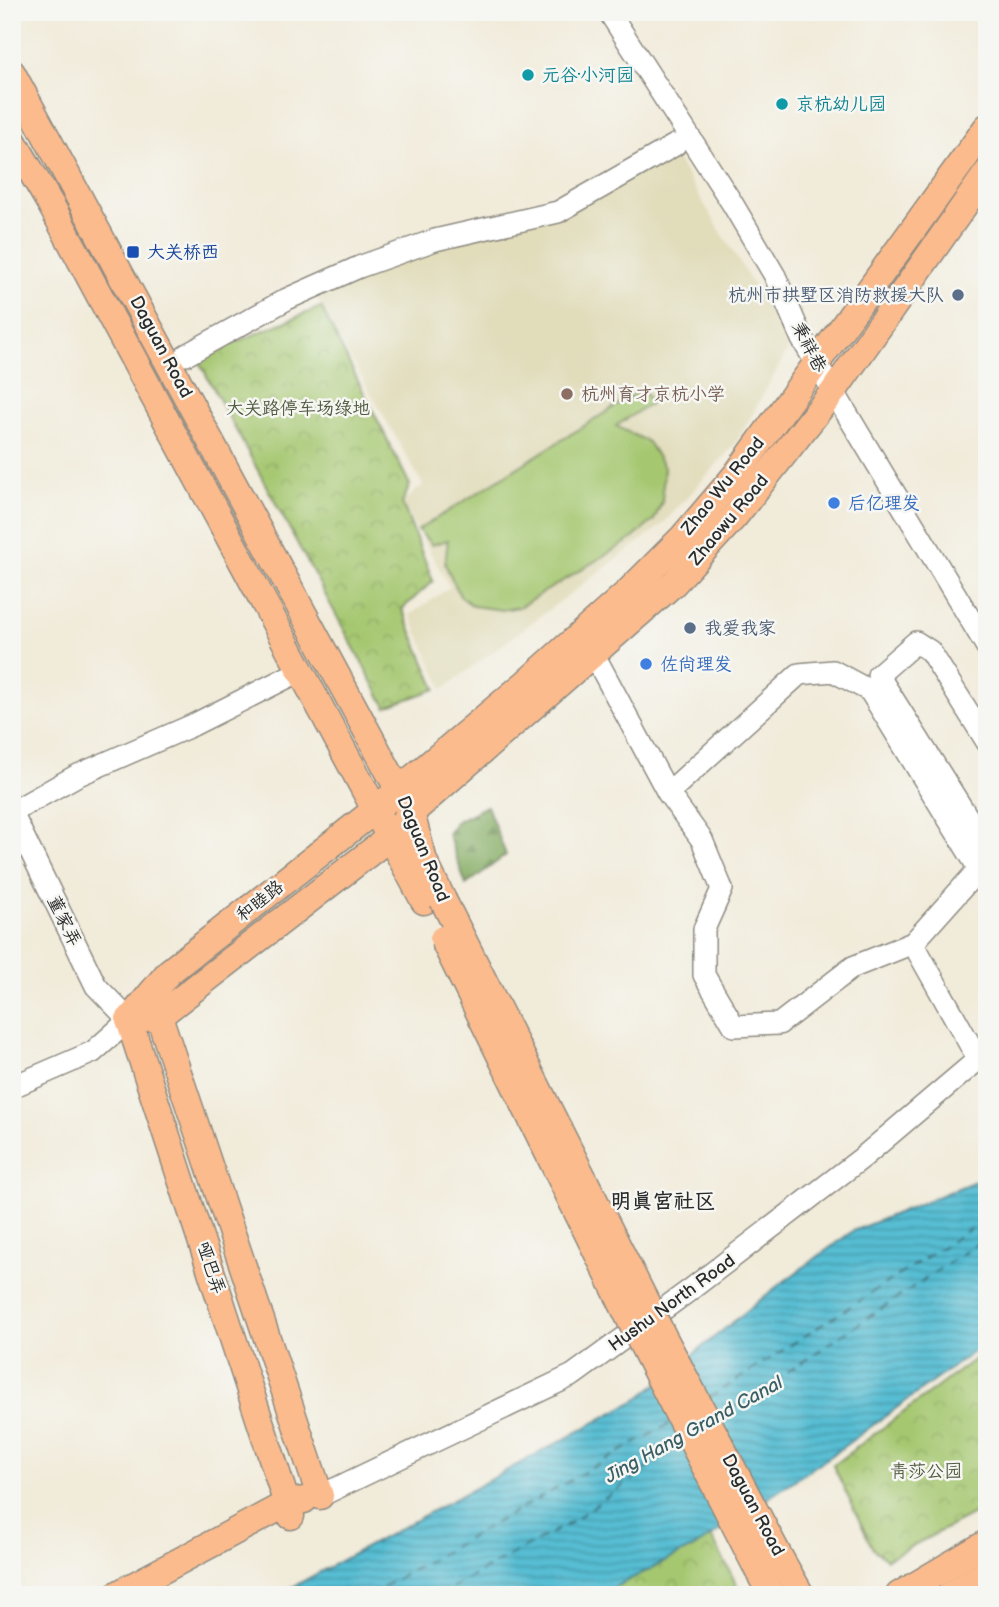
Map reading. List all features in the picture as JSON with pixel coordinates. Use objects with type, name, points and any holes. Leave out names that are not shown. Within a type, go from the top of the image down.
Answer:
[{"type":"main road","name":"Daguan Road","points":[[12,73],[405,801],[425,861],[436,906]]},
{"type":"main road","name":"Zhao Wu Road","points":[[405,801],[683,537],[735,476],[987,127]]},
{"type":"main road","name":"Daguan Road","points":[[12,139],[51,205],[375,810],[436,906],[664,1338],[770,1575],[801,1595]]},
{"type":"main road","name":"Zhaowu Road","points":[[405,801],[593,653],[674,583],[735,516],[833,392],[987,173]]},
{"type":"main road","name":"和睦路","points":[[129,1020],[169,972],[375,810],[405,801]]},
{"type":"main road","name":"和睦路","points":[[159,1016],[390,837],[405,801]]},
{"type":"main road","points":[[129,1020],[159,1016]]},
{"type":"main road","name":"哑巴弄","points":[[159,1016],[320,1496]]},
{"type":"main road","name":"哑巴弄","points":[[129,1020],[290,1510]]},
{"type":"main road","name":"Hushu North Road","points":[[116,1595],[320,1496]]},
{"type":"main road","name":"Hushu North Road","points":[[144,1595],[290,1510]]},
{"type":"main road","points":[[899,1595],[987,1543]]},
{"type":"main road","points":[[950,1595],[987,1573]]},
{"type":"street","name":"秉祥巷","points":[[609,12],[763,255],[816,364],[987,647]]},
{"type":"street","points":[[186,355],[275,306],[359,267],[435,240],[558,212],[675,145]]},
{"type":"street","points":[[986,739],[930,651],[916,642],[878,675],[987,848]]},
{"type":"street","points":[[593,653],[668,793],[702,840],[722,889],[704,929],[704,975],[734,1026],[779,1024],[853,967],[913,943],[979,869],[870,691],[834,671],[799,674],[668,793]]},
{"type":"street","points":[[12,813],[76,776],[192,725],[300,671]]},
{"type":"street","name":"董家弄","points":[[12,813],[96,986],[129,1020]]},
{"type":"street","points":[[913,943],[983,1056]]},
{"type":"street","name":"和睦路","points":[[12,1087],[93,1052],[129,1020]]},
{"type":"street","name":"Hushu North Road","points":[[320,1496],[573,1375],[812,1197],[983,1056]]},
{"type":"shaded area","name":"杭州育才京杭小学","points":[[675,156],[790,346],[737,442],[663,524],[443,689],[410,615],[450,587],[402,503],[423,485],[313,292],[612,183]]},
{"type":"green space","name":"大关路停车场绿地","points":[[321,307],[410,485],[402,503],[433,581],[402,609],[436,689],[386,707],[197,358]]},
{"type":"green space","points":[[643,389],[651,403],[616,426],[648,442],[664,467],[662,502],[654,520],[632,539],[519,607],[502,610],[473,606],[460,596],[445,564],[448,540],[432,545],[418,530]]},
{"type":"green space","points":[[487,806],[506,855],[466,885],[448,834],[455,822]]},
{"type":"green space","name":"青莎公园","points":[[987,1350],[987,1507],[887,1559],[873,1549],[833,1465]]},
{"type":"green space","points":[[707,1528],[742,1595],[577,1595]]},
{"type":"water","name":"Jing Hang Grand Canal","points":[[987,1172],[987,1342],[839,1450],[700,1544],[599,1595],[278,1595],[638,1399],[775,1288],[853,1231],[973,1182]]},
{"type":"ferry route","points":[[709,1398],[987,1218]]},
{"type":"ferry route","points":[[721,1417],[987,1237]]},
{"type":"ferry route","points":[[369,1595],[669,1424]]},
{"type":"ferry route","points":[[438,1595],[570,1523],[679,1446]]},
{"type":"place","name":"元谷·小河园","points":[[528,75]]},
{"type":"place","name":"京杭幼儿园","points":[[782,104]]},
{"type":"place","name":"大关桥西","points":[[133,252]]},
{"type":"place","name":"杭州市拱墅区消防救援大队","points":[[958,295]]},
{"type":"place","name":"杭州育才京杭小学","points":[[567,394]]},
{"type":"place","name":"后亿理发","points":[[834,503]]},
{"type":"place","name":"我爱我家","points":[[690,628]]},
{"type":"place","name":"佐尚理发","points":[[646,664]]},
{"type":"district","name":"明真宫社区","points":[[663,1201]]}]
